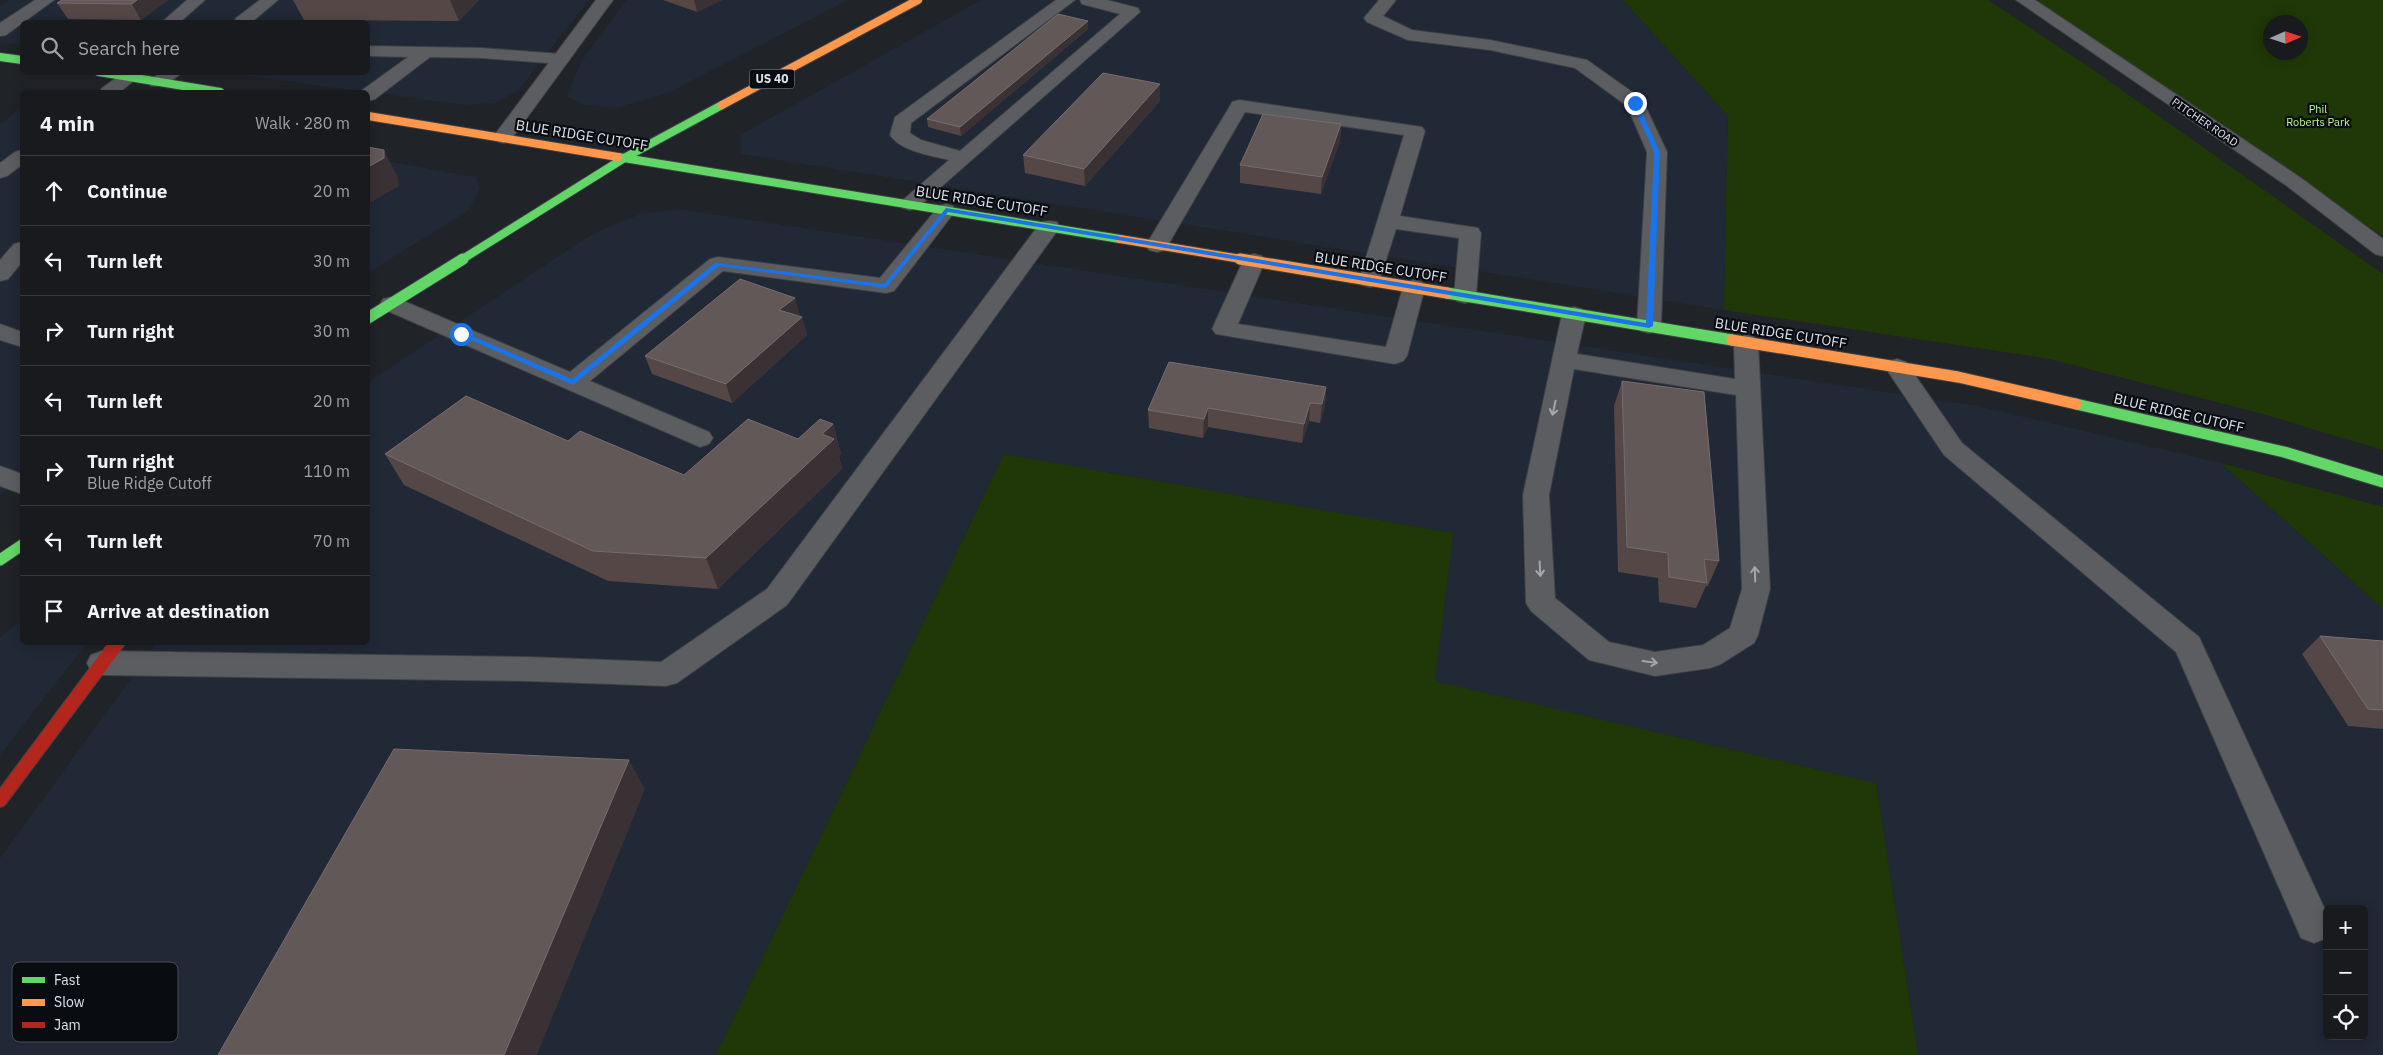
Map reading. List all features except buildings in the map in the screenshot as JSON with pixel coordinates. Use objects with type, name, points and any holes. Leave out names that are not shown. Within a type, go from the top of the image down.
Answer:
[{"type":"main road","name":"US 40","points":[[370,317],[626,157],[918,0]]},
{"type":"main road","points":[[0,56],[20,60]]},
{"type":"main road","points":[[115,75],[207,90]]},
{"type":"main road","name":"BLUE RIDGE CUTOFF","points":[[370,116],[1958,377],[2274,450],[2383,482]]},
{"type":"main road","points":[[0,560],[20,546]]},
{"type":"main road","points":[[0,800],[110,653]]},
{"type":"street","points":[[0,31],[46,0]]},
{"type":"street","points":[[172,20],[197,0]]},
{"type":"street","points":[[245,20],[270,0]]},
{"type":"street","points":[[503,137],[605,0]]},
{"type":"street","points":[[963,158],[914,144],[900,135],[902,121],[1066,0]]},
{"type":"street","points":[[910,204],[1132,12],[1088,0]]},
{"type":"street","points":[[1388,0],[1373,18],[1408,36],[1490,45],[1580,64],[1635,103],[1657,152],[1649,326]]},
{"type":"street","name":"PITCHER ROAD","points":[[2024,0],[2294,182],[2383,249]]},
{"type":"street","points":[[370,51],[482,53],[561,59]]},
{"type":"street","points":[[370,94],[426,52]]},
{"type":"street","points":[[157,82],[170,75]]},
{"type":"street","points":[[112,90],[129,77]]},
{"type":"street","points":[[1157,245],[1239,106],[1415,131],[1370,280]]},
{"type":"street","points":[[0,172],[20,157]]},
{"type":"street","points":[[573,382],[718,264],[886,286],[946,210]]},
{"type":"street","points":[[1388,221],[1470,233],[1465,296]]},
{"type":"street","points":[[110,653],[666,674],[777,597],[1049,227]]},
{"type":"street","points":[[0,274],[20,251]]},
{"type":"street","points":[[1254,261],[1224,329],[1395,356],[1414,287]]},
{"type":"street","points":[[391,304],[700,438]]},
{"type":"street","points":[[1574,314],[1536,496],[1541,603],[1600,652],[1655,664],[1710,656],[1743,635],[1756,589],[1746,342]]},
{"type":"street","points":[[0,331],[20,339]]},
{"type":"street","points":[[1564,360],[1748,389]]},
{"type":"street","points":[[1897,367],[1953,449],[2188,645],[2314,926]]},
{"type":"street","points":[[0,475],[20,484]]},
{"type":"shaded area","points":[[9,0],[589,0],[518,91],[495,103],[466,105],[370,92],[370,90],[353,90],[240,75],[370,75],[370,20],[20,20],[20,45],[0,42],[0,6]]},
{"type":"shaded area","points":[[626,0],[848,0],[668,93],[619,107],[582,105],[567,96],[581,62]]},
{"type":"shaded area","points":[[981,0],[1623,0],[1728,116],[1724,310],[741,154],[740,135]]},
{"type":"shaded area","points":[[20,109],[20,481],[0,494],[0,124]]},
{"type":"shaded area","points":[[370,158],[476,177],[480,189],[468,211],[370,272]]},
{"type":"shaded area","points":[[678,209],[1978,406],[2221,463],[2383,609],[2383,1055],[1918,1055],[1876,783],[1434,681],[1452,533],[1004,454],[716,1055],[0,1055],[0,858],[156,645],[370,645],[370,381],[594,233],[640,214]]},
{"type":"shaded area","points":[[20,622],[20,645],[85,645],[0,755],[0,637]]},
{"type":"green space","points":[[1623,0],[1988,0],[2089,67],[2383,274],[2383,450],[2263,414],[2050,359],[1724,310],[1728,116]]},
{"type":"green space","name":"Phil Roberts Park","points":[[2024,0],[2383,0],[2383,236]]},
{"type":"green space","points":[[1004,454],[1453,533],[1435,681],[1876,783],[1918,1055],[716,1055]]},
{"type":"green space","points":[[2221,463],[2383,507],[2383,609]]},
{"type":"traffic: fast","points":[[0,57],[20,60]]},
{"type":"traffic: fast","points":[[117,75],[208,90]]},
{"type":"traffic: fast","points":[[370,317],[626,157],[722,105]]},
{"type":"traffic: fast","points":[[618,157],[1120,239]]},
{"type":"traffic: fast","points":[[1447,293],[1732,340]]},
{"type":"traffic: fast","points":[[2076,404],[2284,452],[2383,482]]},
{"type":"traffic: fast","points":[[0,560],[20,546]]},
{"type":"traffic: slow","points":[[722,105],[918,0]]},
{"type":"traffic: slow","points":[[370,116],[618,157]]},
{"type":"traffic: slow","points":[[1120,239],[1447,293]]},
{"type":"traffic: slow","points":[[1732,340],[1958,377],[2076,404]]},
{"type":"traffic: jam","points":[[0,800],[116,645]]},
{"type":"route","points":[[461,334],[573,382],[718,264],[886,286],[946,210],[1649,326],[1657,152],[1635,103]]}]
